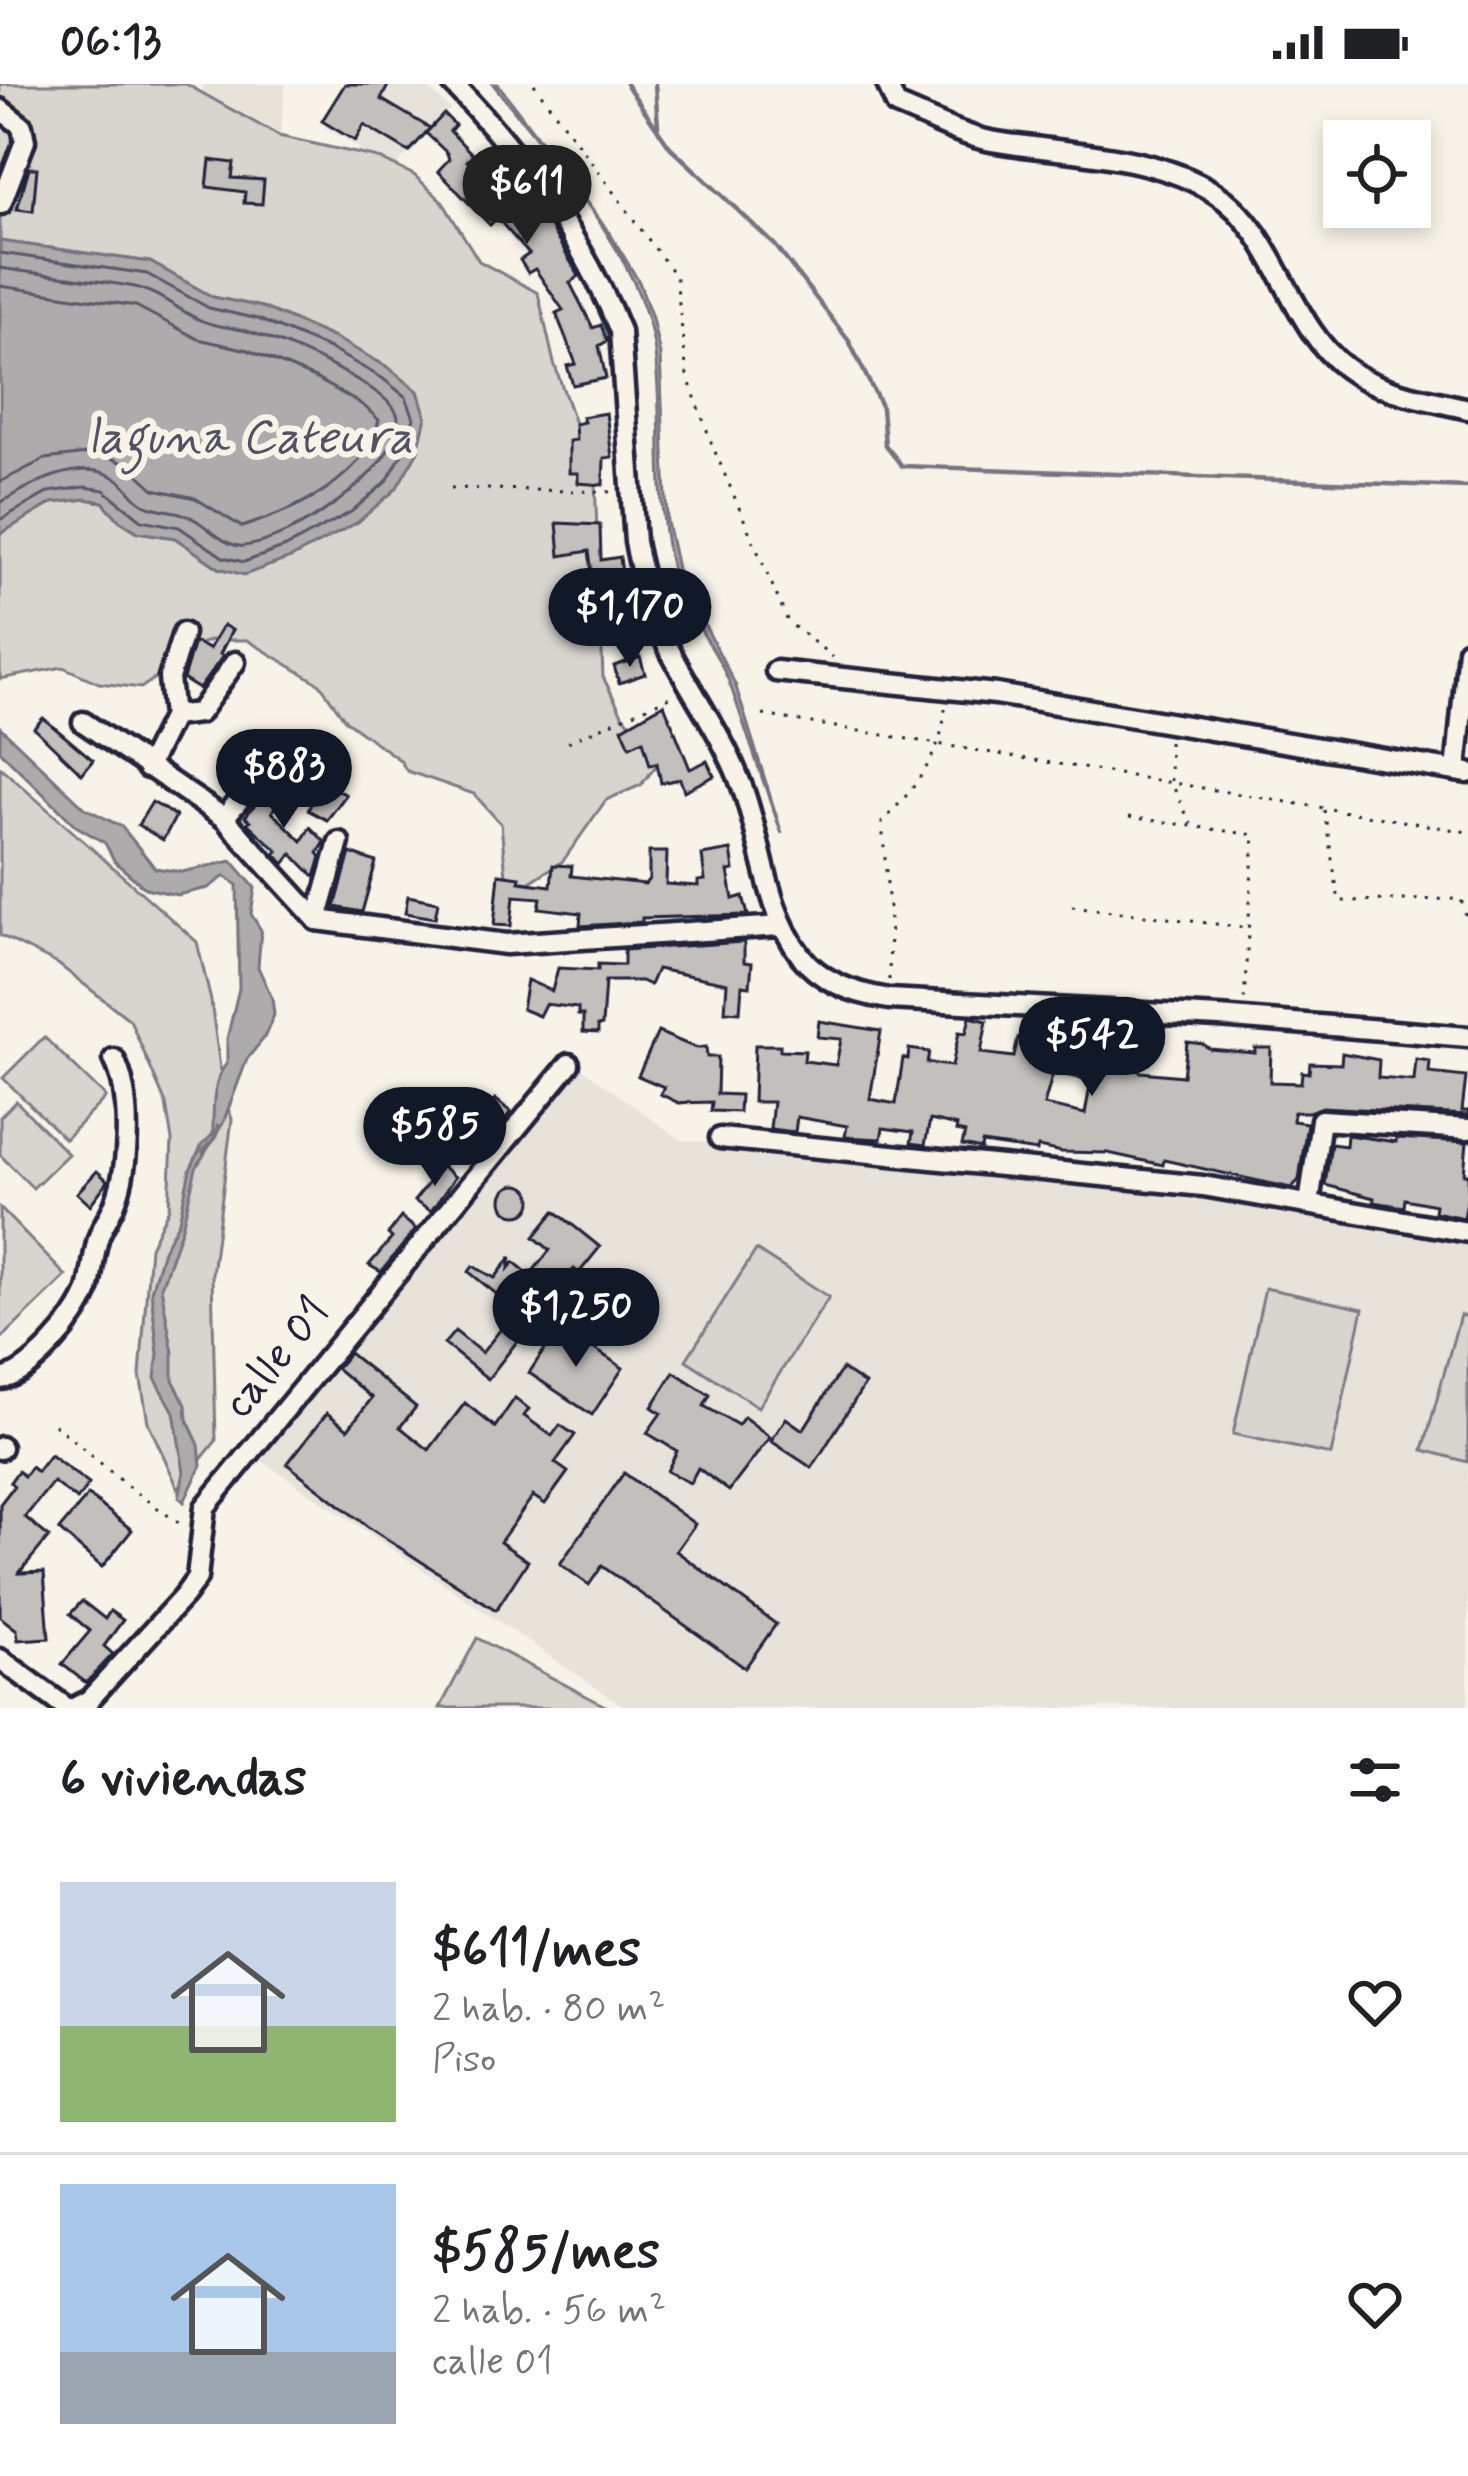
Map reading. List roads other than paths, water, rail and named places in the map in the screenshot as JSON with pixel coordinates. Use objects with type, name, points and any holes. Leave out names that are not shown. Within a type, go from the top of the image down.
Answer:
[{"type":"street","points":[[453,84],[562,216],[608,299],[620,331],[641,576],[665,643],[741,783],[781,926],[803,959],[821,975],[889,1000],[1243,1019],[1468,1037]]},
{"type":"street","points":[[887,84],[896,105],[985,140],[1174,172],[1218,194],[1261,238],[1284,284],[1330,353],[1348,370],[1380,386],[1468,409]]},
{"type":"street","points":[[0,109],[22,126],[25,141],[2,204]]},
{"type":"street","points":[[147,768],[172,716],[169,678],[183,633]]},
{"type":"street","points":[[776,670],[946,689],[1462,772],[1468,650]]},
{"type":"street","points":[[172,716],[199,712],[236,662]]},
{"type":"street","points":[[83,722],[224,818],[317,920],[521,944],[781,926]]},
{"type":"street","points":[[224,818],[281,751]]},
{"type":"street","points":[[317,920],[339,842]]},
{"type":"street","points":[[0,1379],[30,1367],[88,1291],[97,1240],[122,1175],[128,1102],[124,1076],[114,1059]]},
{"type":"street","name":"calle 01","points":[[71,1708],[89,1700],[184,1596],[197,1578],[205,1507],[569,1064]]},
{"type":"street","points":[[1309,1204],[1321,1120],[1468,1129]]},
{"type":"street","points":[[720,1138],[1112,1174],[1468,1232]]},
{"type":"street","points":[[0,1659],[71,1708]]},
{"type":"water","points":[[493,84],[498,84],[611,235],[639,282],[660,355],[667,522],[678,573],[735,684],[782,834],[725,672],[673,573],[663,517],[657,374],[645,311],[631,276],[590,208]]},
{"type":"water","name":"laguna Cateura","points":[[0,241],[150,262],[213,297],[262,307],[337,339],[389,368],[418,391],[426,417],[418,451],[396,489],[358,522],[291,558],[244,575],[219,568],[175,538],[138,532],[103,502],[86,499],[52,503],[0,534]]},
{"type":"water","points":[[0,727],[85,808],[122,827],[155,868],[182,872],[232,861],[255,888],[251,914],[261,930],[258,967],[274,1015],[247,1059],[223,1123],[196,1168],[161,1287],[173,1380],[199,1445],[201,1466],[184,1502],[179,1497],[184,1472],[174,1412],[155,1378],[158,1354],[151,1291],[163,1250],[179,1221],[190,1170],[213,1134],[216,1087],[227,1063],[227,1039],[239,988],[237,885],[225,876],[208,888],[177,895],[145,888],[115,862],[105,843],[76,826],[0,751]]},
{"type":"waterway","points":[[626,84],[670,147],[775,245],[849,341],[882,408],[885,445],[902,466],[1467,487]]},
{"type":"waterway","points":[[655,84],[658,126]]},
{"type":"waterway","points":[[203,1152],[218,1126]]}]
